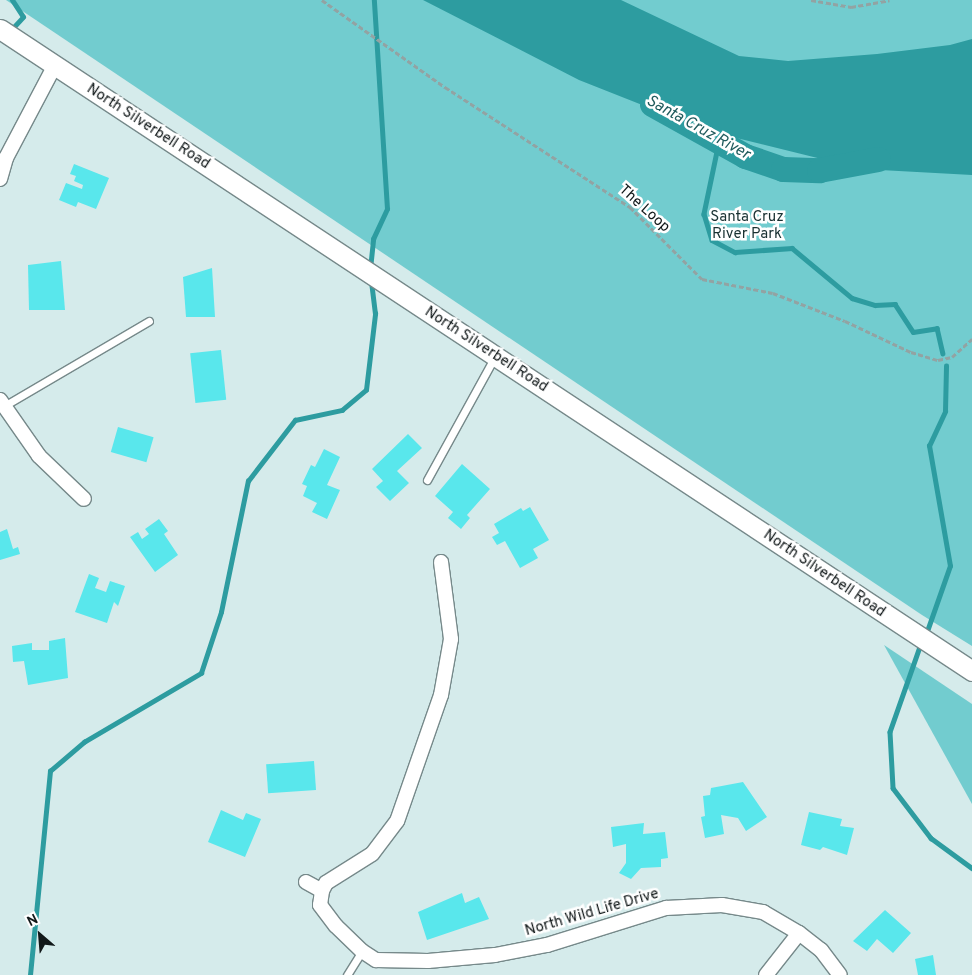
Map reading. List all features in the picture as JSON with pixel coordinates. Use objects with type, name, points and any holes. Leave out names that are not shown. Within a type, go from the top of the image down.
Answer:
[{"type":"main road","name":"North Silverbell Road","points":[[0,29],[972,671]]},
{"type":"street","points":[[0,179],[6,158],[55,65]]},
{"type":"street","points":[[2,403],[39,456],[84,500]]},
{"type":"street","points":[[306,882],[322,891],[326,883],[372,854],[397,821],[423,752],[441,695],[451,640],[441,562]]},
{"type":"street","name":"North Wild Life Drive","points":[[322,891],[320,905],[325,914],[362,952],[376,960],[400,962],[495,955],[547,945],[666,908],[693,904],[722,905],[762,912],[799,933],[821,950],[840,975]]},
{"type":"street","points":[[766,975],[799,933]]},
{"type":"lane","points":[[2,403],[149,321]]},
{"type":"lane","points":[[427,480],[495,356]]},
{"type":"lane","points":[[347,975],[362,952]]},
{"type":"path","name":"The Loop","points":[[322,0],[445,87],[630,207],[702,279],[773,293],[845,321],[911,352],[938,360],[952,356],[972,339]]},
{"type":"path","points":[[810,0],[851,7],[889,0]]},
{"type":"green space","name":"Santa Cruz River Park","points":[[6,0],[972,0],[972,646],[922,615]]},
{"type":"green space","points":[[884,645],[972,704],[972,804]]},
{"type":"shaded area","points":[[423,0],[621,0],[739,56],[788,61],[877,54],[950,45],[972,39],[972,175],[862,169],[708,131],[579,80]]},
{"type":"building","points":[[74,164],[109,178],[96,209],[78,202],[76,207],[59,200],[66,183],[82,189],[83,185],[74,181],[76,176],[70,174]]},
{"type":"building","points":[[61,261],[65,310],[29,310],[28,265]]},
{"type":"building","points":[[212,268],[215,317],[186,317],[183,277]]},
{"type":"building","points":[[221,350],[226,400],[195,403],[190,353]]},
{"type":"building","points":[[118,427],[154,437],[146,462],[111,452]]},
{"type":"building","points":[[408,434],[422,448],[397,471],[409,483],[390,501],[376,487],[383,481],[372,469]]},
{"type":"building","points":[[324,449],[340,457],[327,485],[340,490],[327,519],[312,512],[317,503],[303,496],[307,486],[302,484],[311,465],[315,467]]},
{"type":"building","points":[[462,464],[490,489],[467,515],[470,518],[461,529],[448,518],[453,512],[435,496]]},
{"type":"building","points":[[530,507],[549,540],[533,549],[538,558],[520,568],[505,541],[497,545],[492,537],[499,533],[494,524],[521,508],[523,511]]},
{"type":"building","points":[[159,519],[168,531],[164,534],[178,555],[155,572],[130,537],[138,532],[142,539],[149,534],[145,529]]},
{"type":"building","points":[[7,529],[13,549],[18,547],[20,554],[0,560],[0,532]]},
{"type":"building","points":[[89,574],[99,578],[95,588],[106,592],[110,581],[125,586],[118,606],[114,602],[107,623],[75,612]]},
{"type":"building","points":[[65,638],[68,678],[28,685],[24,661],[13,662],[12,646],[32,643],[32,650],[49,650],[49,641]]},
{"type":"building","points":[[314,761],[316,790],[268,793],[266,764]]},
{"type":"building","points":[[743,782],[767,817],[746,831],[738,818],[721,815],[724,834],[705,838],[701,817],[705,816],[703,796],[710,795],[711,788]]},
{"type":"building","points":[[221,810],[243,820],[246,813],[261,819],[245,857],[208,842]]},
{"type":"building","points":[[809,812],[842,819],[840,826],[854,828],[847,855],[823,847],[820,850],[801,845]]},
{"type":"building","points":[[644,823],[643,834],[665,832],[668,858],[661,859],[661,867],[641,868],[631,879],[619,873],[626,863],[626,844],[613,847],[611,827]]},
{"type":"building","points":[[462,893],[465,903],[479,897],[489,919],[427,940],[418,912]]},
{"type":"building","points":[[885,910],[911,933],[893,953],[877,939],[867,951],[853,941]]},
{"type":"building","points":[[933,955],[936,975],[918,975],[915,959]]},
{"type":"waterway","points":[[10,31],[23,17],[12,0]]},
{"type":"waterway","points":[[370,269],[373,239],[387,209],[374,0]]},
{"type":"waterway","name":"Santa Cruz River","points":[[652,104],[745,156],[783,169],[819,170],[878,159]]},
{"type":"waterway","points":[[719,142],[704,214],[712,240],[735,252],[792,248],[852,298],[875,305],[895,304],[913,332],[937,328],[943,353]]},
{"type":"waterway","points":[[30,975],[50,771],[84,742],[201,673],[221,612],[248,481],[295,420],[342,410],[366,390],[375,314],[371,282]]},
{"type":"waterway","points":[[926,634],[950,566],[929,446],[945,411],[946,366]]},
{"type":"waterway","points":[[921,644],[890,732],[893,788],[931,838],[972,868]]}]
